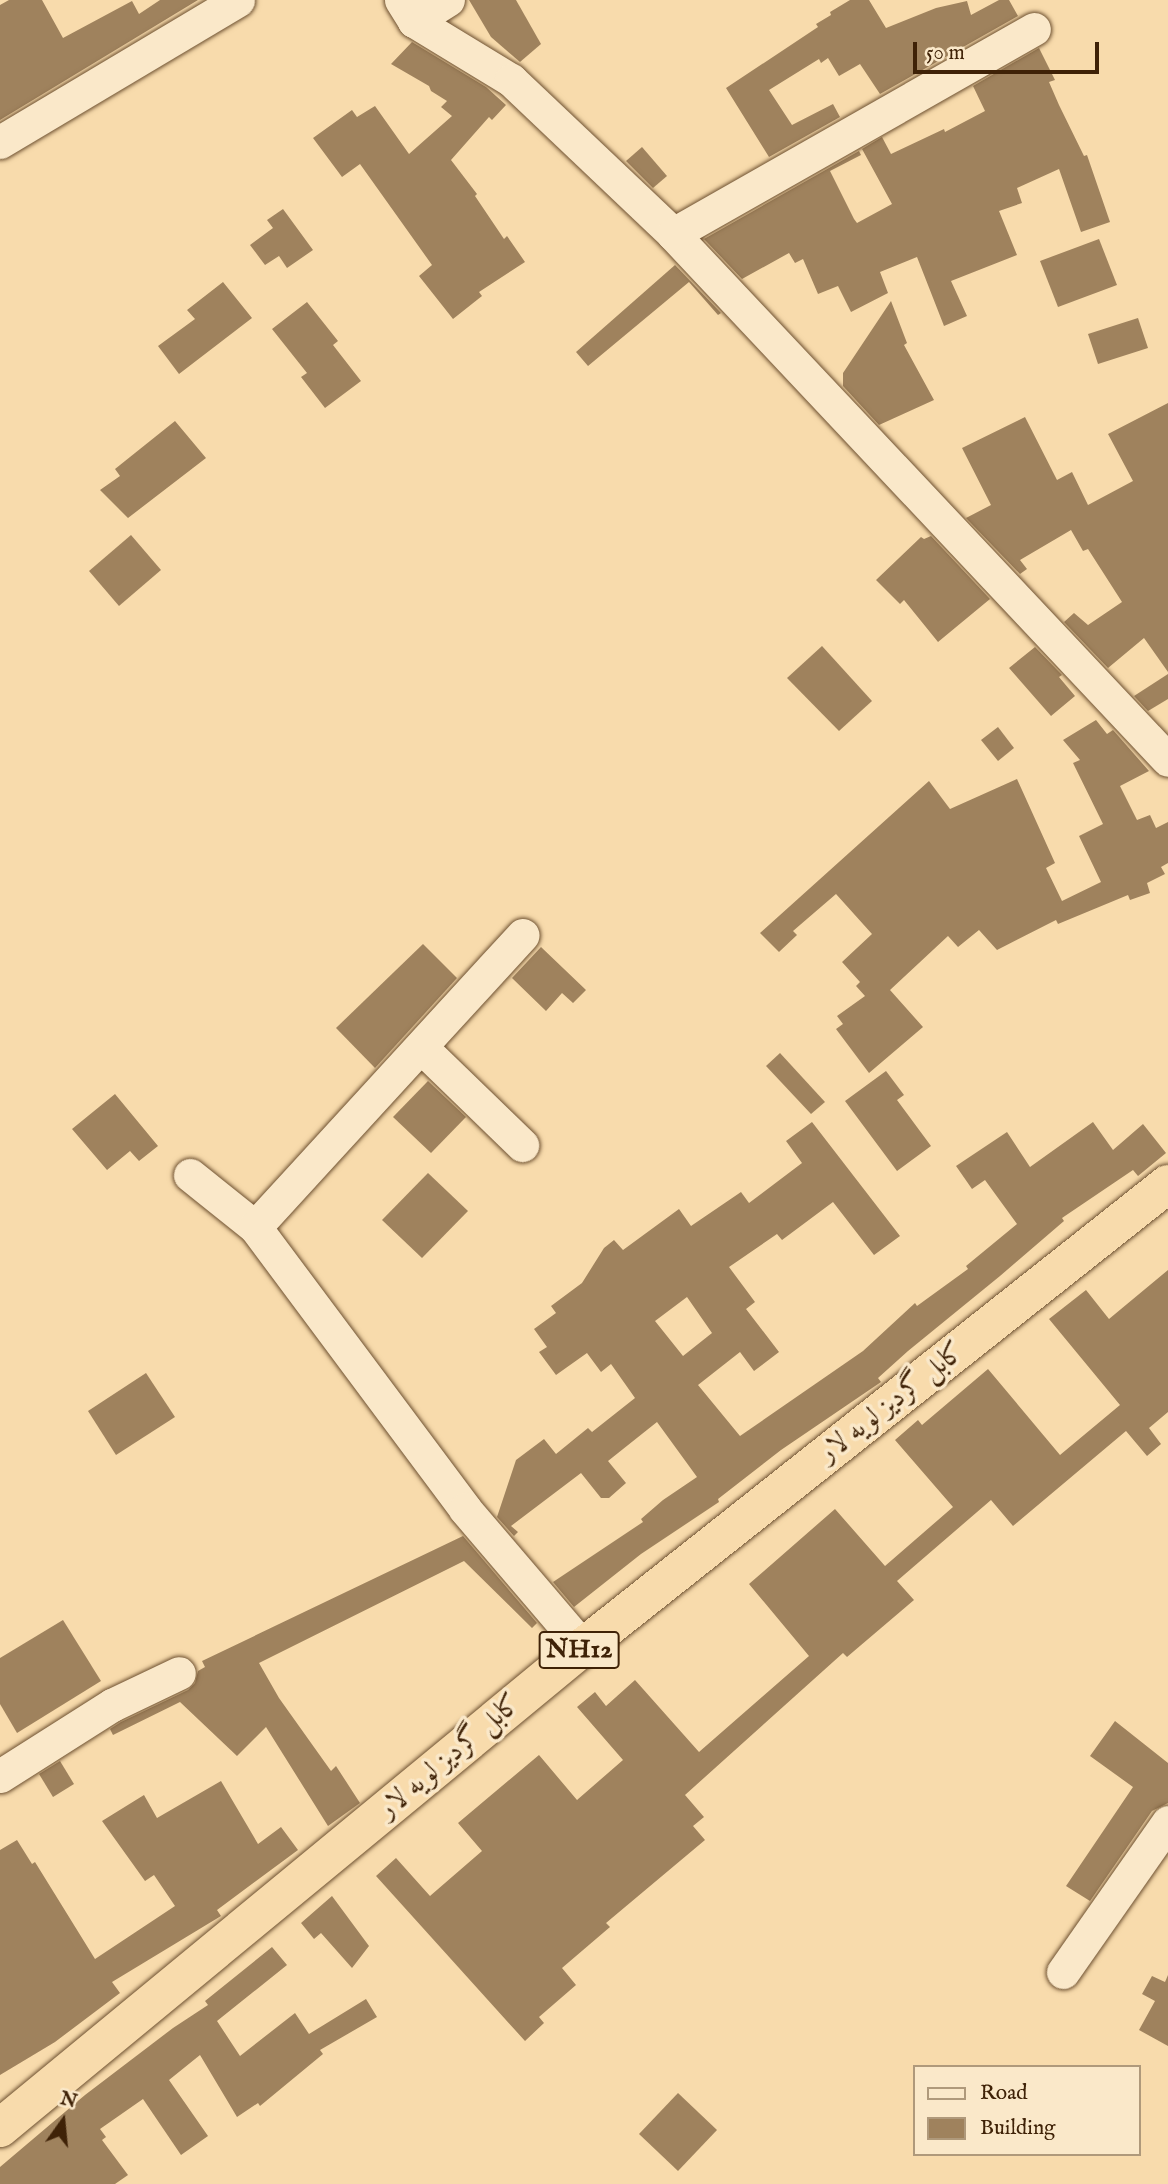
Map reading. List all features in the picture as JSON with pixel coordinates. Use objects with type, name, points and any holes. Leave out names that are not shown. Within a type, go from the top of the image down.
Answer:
[{"type":"highway","name":"کابل گردیز لویه لار","points":[[0,2128],[583,1647],[1168,1184]]},
{"type":"street","points":[[0,142],[238,0]]},
{"type":"street","points":[[408,10],[448,0]]},
{"type":"street","points":[[408,10],[512,80],[673,234],[1168,760]]},
{"type":"street","points":[[673,234],[1034,29]]},
{"type":"street","points":[[254,1227],[523,935]]},
{"type":"street","points":[[421,1047],[522,1146]]},
{"type":"street","points":[[190,1175],[254,1227],[466,1509],[583,1647]]},
{"type":"street","points":[[0,1776],[112,1705],[179,1673]]},
{"type":"street","points":[[1063,1972],[1168,1822]]},
{"type":"building","points":[[9,0],[42,0],[63,38],[132,1],[139,14],[160,0],[198,0],[0,120],[0,5]]},
{"type":"building","points":[[469,0],[516,0],[541,44],[520,62],[491,37]]},
{"type":"building","points":[[850,0],[869,0],[886,28],[936,8],[967,1],[971,15],[999,0],[1009,0],[1018,16],[880,94],[860,64],[839,76],[828,58],[821,63],[819,59],[769,90],[792,125],[833,104],[840,117],[769,157],[726,88],[818,27],[816,24],[831,15],[830,12]]},
{"type":"building","points":[[412,42],[486,87],[506,105],[492,120],[489,117],[451,160],[477,194],[475,196],[504,239],[507,236],[525,262],[479,292],[482,296],[453,319],[419,276],[432,265],[360,164],[342,177],[313,138],[352,110],[357,117],[375,106],[409,154],[452,116],[441,107],[447,101],[431,91],[429,86],[391,64]]},
{"type":"building","points":[[1039,48],[1055,80],[1049,82],[1059,105],[1084,156],[1087,155],[1110,222],[1081,232],[1059,169],[1017,188],[1022,203],[999,211],[1017,255],[951,281],[967,316],[944,326],[917,257],[880,272],[888,293],[851,312],[838,286],[818,294],[803,259],[795,263],[789,253],[742,279],[704,239],[859,151],[861,155],[830,171],[854,219],[857,223],[892,204],[862,149],[882,137],[891,154],[944,129],[945,132],[985,111],[973,86]]},
{"type":"building","points":[[642,147],[667,176],[653,188],[626,161]]},
{"type":"building","points":[[283,209],[313,250],[287,268],[279,256],[265,265],[250,245],[273,228],[267,220]]},
{"type":"building","points":[[1099,239],[1117,285],[1058,307],[1040,261]]},
{"type":"building","points":[[675,265],[721,313],[718,315],[689,282],[588,366],[576,352]]},
{"type":"building","points":[[223,282],[252,318],[179,374],[158,346],[195,319],[187,310]]},
{"type":"building","points":[[891,301],[907,343],[904,345],[934,400],[879,425],[843,386],[843,373]]},
{"type":"building","points":[[307,302],[338,341],[333,345],[361,381],[325,408],[301,377],[307,373],[272,329]]},
{"type":"building","points":[[1138,318],[1148,348],[1098,364],[1088,334]]},
{"type":"building","points":[[1168,403],[1168,672],[1144,638],[1108,668],[1064,622],[1074,613],[1088,625],[1122,602],[1088,549],[1083,551],[1071,530],[1020,560],[1027,569],[1020,574],[966,518],[991,505],[962,448],[1025,417],[1057,480],[1072,472],[1088,505],[1133,481],[1108,434]]},
{"type":"building","points":[[175,421],[206,458],[128,518],[100,490],[120,476],[115,469]]},
{"type":"building","points":[[131,535],[161,570],[119,606],[89,571]]},
{"type":"building","points":[[931,536],[990,599],[938,642],[904,600],[900,604],[876,580],[921,537],[924,539]]},
{"type":"building","points":[[822,646],[872,701],[839,731],[787,678]]},
{"type":"building","points":[[1035,647],[1062,675],[1059,677],[1075,696],[1051,716],[1009,668]]},
{"type":"building","points":[[1168,674],[1168,699],[1148,711],[1134,696]]},
{"type":"building","points":[[1096,720],[1107,734],[1113,730],[1149,771],[1120,786],[1137,820],[1150,815],[1156,828],[1168,822],[1168,863],[1161,867],[1165,874],[1147,883],[1150,893],[1130,900],[1128,895],[1058,924],[1056,920],[997,950],[979,930],[958,947],[948,936],[890,990],[923,1027],[869,1073],[836,1029],[843,1024],[837,1016],[865,996],[856,986],[860,982],[842,962],[872,934],[836,894],[793,931],[797,935],[779,952],[760,933],[929,781],[950,809],[1017,779],[1055,863],[1046,868],[1062,901],[1101,882],[1079,836],[1103,824],[1073,763],[1080,760],[1063,740]]},
{"type":"building","points":[[998,727],[1014,748],[998,761],[981,740]]},
{"type":"building","points":[[423,944],[457,978],[375,1068],[336,1028]]},
{"type":"building","points":[[541,947],[586,990],[573,1003],[562,993],[546,1011],[512,978]]},
{"type":"building","points":[[780,1053],[825,1102],[811,1114],[766,1066]]},
{"type":"building","points":[[886,1071],[904,1095],[897,1100],[931,1146],[897,1171],[845,1101]]},
{"type":"building","points":[[428,1081],[466,1117],[431,1153],[393,1117]]},
{"type":"building","points":[[115,1094],[158,1146],[139,1161],[130,1151],[107,1170],[72,1129]]},
{"type":"building","points":[[812,1122],[900,1236],[874,1255],[833,1202],[782,1240],[777,1234],[729,1267],[755,1302],[746,1309],[779,1352],[754,1371],[740,1352],[698,1385],[740,1436],[863,1351],[915,1303],[917,1306],[968,1269],[966,1266],[1017,1224],[985,1180],[972,1189],[956,1166],[1007,1132],[1030,1167],[1093,1122],[1113,1150],[1143,1124],[1166,1153],[1138,1176],[1133,1170],[1062,1218],[1064,1221],[878,1378],[881,1382],[781,1450],[718,1499],[719,1502],[641,1554],[574,1607],[553,1582],[643,1522],[641,1519],[663,1500],[697,1477],[657,1422],[608,1461],[626,1483],[609,1498],[601,1498],[581,1473],[511,1526],[518,1532],[514,1536],[497,1517],[516,1460],[544,1439],[556,1454],[588,1428],[592,1432],[635,1398],[611,1364],[601,1372],[587,1353],[556,1375],[539,1352],[547,1347],[534,1329],[556,1313],[551,1306],[582,1283],[604,1248],[614,1240],[623,1250],[679,1209],[691,1226],[741,1192],[749,1203],[802,1163],[786,1141]],"holes":[[[687,1297],[712,1333],[683,1356],[655,1321]]]},
{"type":"building","points":[[428,1173],[468,1211],[422,1258],[382,1220]]},
{"type":"building","points":[[1168,1270],[1168,1412],[1149,1428],[1161,1444],[1147,1456],[1126,1431],[1013,1526],[991,1500],[897,1581],[914,1600],[847,1657],[843,1653],[685,1795],[704,1817],[693,1826],[705,1840],[606,1923],[610,1927],[562,1968],[576,1985],[539,2017],[544,2023],[525,2041],[376,1876],[396,1858],[430,1896],[482,1851],[458,1823],[539,1755],[577,1800],[623,1760],[577,1707],[595,1692],[606,1706],[635,1680],[699,1752],[809,1656],[749,1584],[835,1509],[885,1566],[953,1507],[895,1440],[918,1420],[922,1425],[988,1369],[1060,1455],[1120,1405],[1049,1319],[1086,1290],[1109,1319]]},
{"type":"building","points":[[146,1373],[175,1417],[116,1455],[88,1411]]},
{"type":"building","points":[[463,1536],[537,1623],[532,1628],[464,1561],[259,1663],[279,1698],[331,1771],[336,1766],[360,1803],[328,1826],[266,1727],[237,1756],[180,1702],[113,1735],[110,1729],[121,1722],[188,1690],[195,1683],[198,1671],[205,1667],[202,1661]]},
{"type":"building","points":[[63,1620],[101,1681],[17,1733],[0,1704],[0,1658]]},
{"type":"building","points":[[1115,1721],[1168,1763],[1168,1803],[1152,1811],[1090,1901],[1066,1886],[1133,1787],[1090,1756]]},
{"type":"building","points":[[60,1761],[74,1784],[53,1797],[39,1774]]},
{"type":"building","points":[[221,1781],[258,1844],[281,1827],[298,1850],[217,1910],[221,1916],[112,1982],[120,1993],[55,2042],[0,2075],[0,1850],[17,1840],[32,1864],[35,1862],[95,1959],[175,1906],[154,1875],[145,1881],[102,1821],[144,1795],[157,1818]]},
{"type":"building","points":[[332,1896],[369,1946],[352,1968],[321,1933],[314,1939],[301,1923]]},
{"type":"building","points":[[272,1947],[287,1965],[217,2021],[240,2056],[295,2013],[309,2034],[366,1999],[377,2017],[320,2050],[323,2054],[260,2106],[258,2103],[237,2117],[200,2055],[169,2080],[208,2136],[181,2155],[143,2099],[100,2129],[106,2137],[102,2140],[128,2175],[115,2184],[0,2184],[0,2167],[85,2095],[173,2028],[208,2005],[205,2001]]},
{"type":"building","points":[[1168,1975],[1168,2046],[1139,2030],[1155,2001],[1142,1994],[1152,1976],[1165,1982]]},
{"type":"building","points":[[678,2093],[717,2130],[678,2171],[639,2134]]}]
